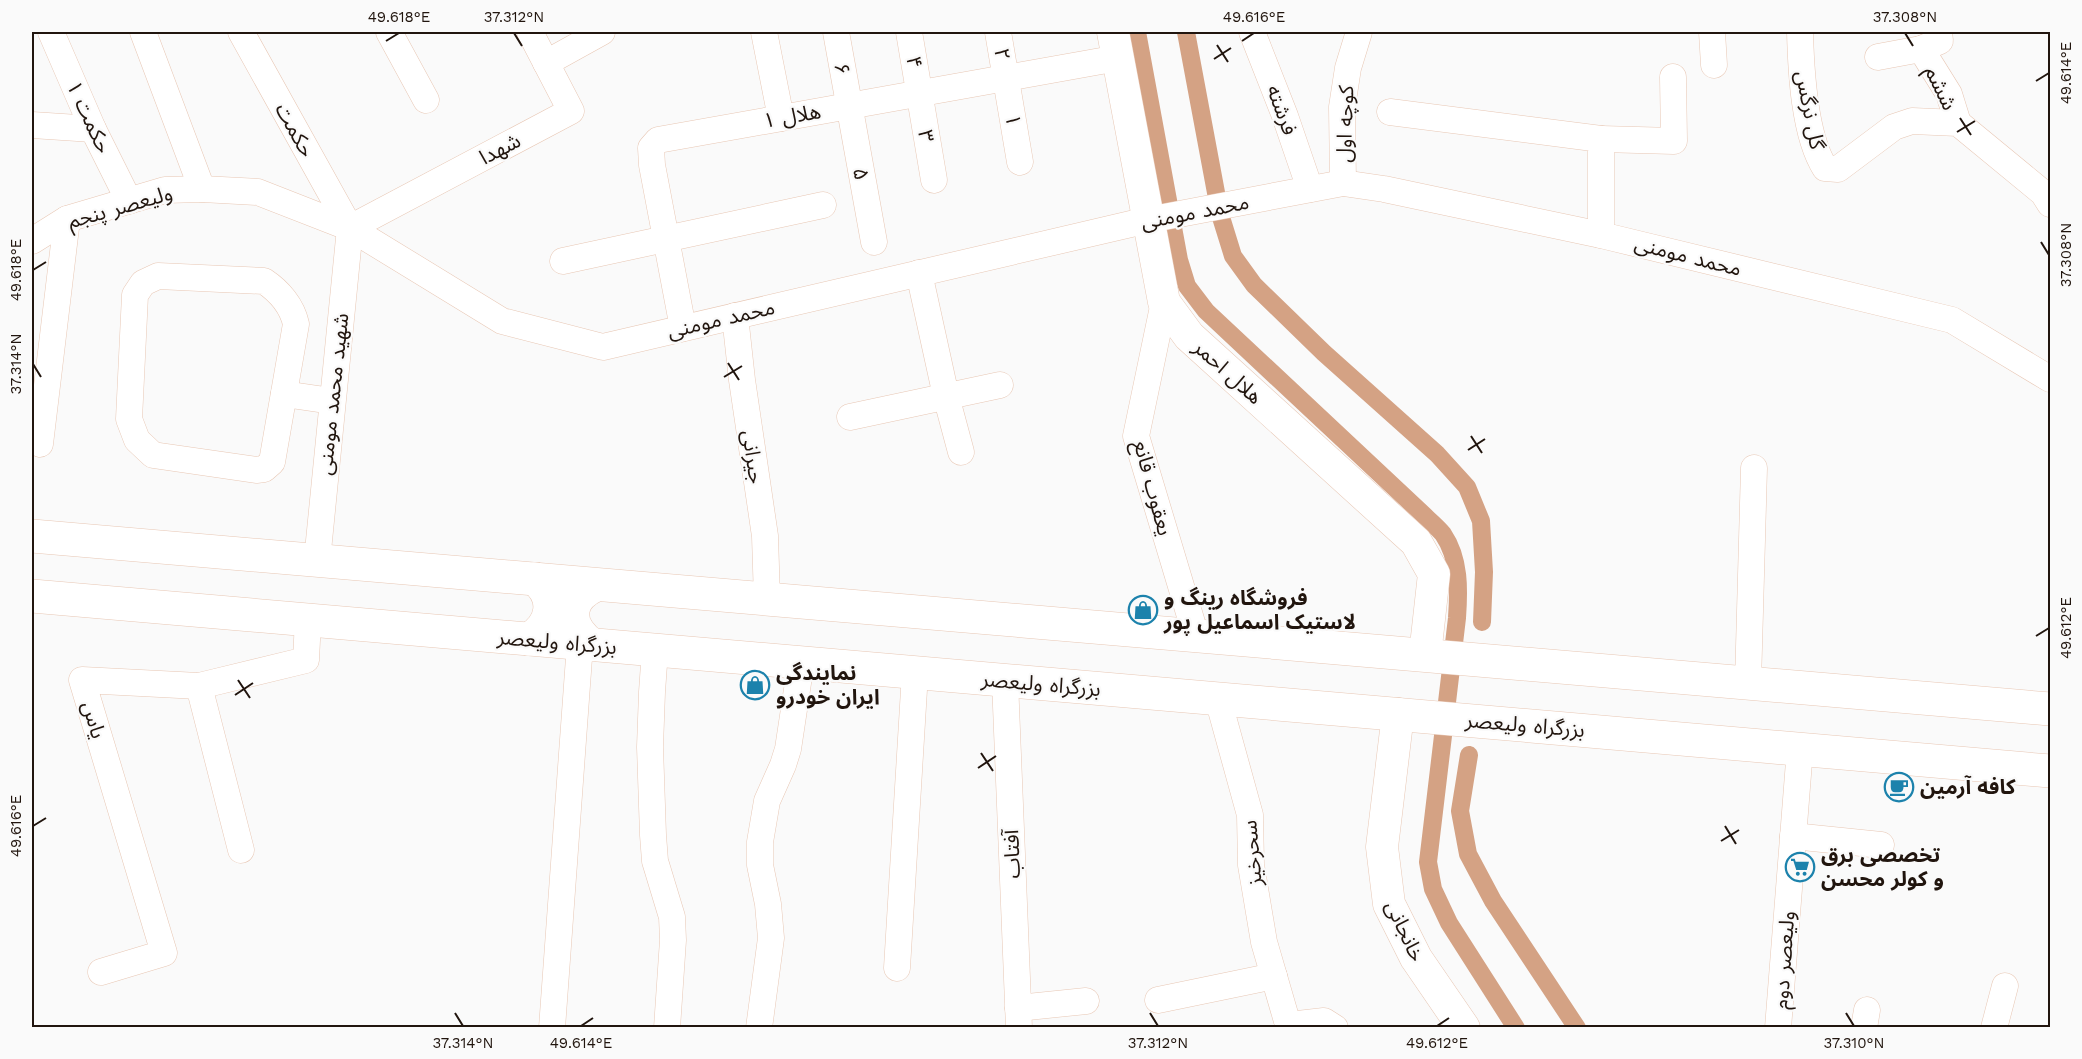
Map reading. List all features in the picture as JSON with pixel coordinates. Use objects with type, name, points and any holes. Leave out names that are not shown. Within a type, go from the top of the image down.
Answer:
[{"type":"highway","points":[[32,536],[2050,709]]},
{"type":"highway","points":[[529,639],[543,628],[547,621],[550,602],[543,586],[535,579]]},
{"type":"highway","points":[[586,644],[572,618],[578,598],[596,585]]},
{"type":"highway","name":"بزرگراه ولیعصر","points":[[32,596],[2050,771]]},
{"type":"main road","name":"هلال احمر","points":[[1116,45],[1154,219],[1164,302],[1189,336],[1416,542],[1434,574],[1425,655]]},
{"type":"main road","name":"خانجانی","points":[[1398,714],[1382,848],[1389,904],[1416,958],[1464,1028]]},
{"type":"street","name":"حکمت ۱","points":[[51,32],[93,129],[129,201]]},
{"type":"street","points":[[143,32],[202,189]]},
{"type":"street","name":"حکمت","points":[[241,32],[350,228]]},
{"type":"street","points":[[389,32],[426,100]]},
{"type":"street","name":"شهدا","points":[[350,228],[571,111],[531,32]]},
{"type":"street","points":[[546,63],[602,32]]},
{"type":"street","points":[[764,32],[782,118]]},
{"type":"street","name":"۶","points":[[836,32],[849,106]]},
{"type":"street","name":"۴","points":[[909,32],[919,93]]},
{"type":"street","name":"۲","points":[[999,32],[1006,77]]},
{"type":"street","name":"فرشته","points":[[1252,32],[1285,116],[1310,189]]},
{"type":"street","name":"کوچه اول","points":[[1344,183],[1342,107],[1348,68],[1359,32]]},
{"type":"street","points":[[1712,32],[1714,65]]},
{"type":"street","name":"گل نرگس","points":[[1800,32],[1807,110],[1817,154],[1825,168],[1838,169],[1894,127],[1912,121],[1958,123]]},
{"type":"street","points":[[1878,57],[1930,40]]},
{"type":"street","name":"ششم","points":[[1930,40],[1958,123]]},
{"type":"street","name":"هلال ۱","points":[[683,328],[651,148],[658,140],[1006,77],[1116,45]]},
{"type":"street","name":"۱","points":[[1006,77],[1020,162]]},
{"type":"street","points":[[1390,112],[1601,139],[1674,141],[1674,77]]},
{"type":"street","name":"۳","points":[[919,93],[934,180]]},
{"type":"street","name":"۵","points":[[849,106],[874,242]]},
{"type":"street","points":[[1958,123],[2048,195]]},
{"type":"street","points":[[32,125],[93,129]]},
{"type":"street","points":[[1601,139],[1601,235]]},
{"type":"street","name":"محمد مومنی","points":[[350,228],[502,321],[603,347],[1154,219],[1344,183],[1384,189],[1601,235],[1952,320],[2050,379]]},
{"type":"street","name":"ولیعصر پنجم","points":[[32,241],[67,219],[165,190],[258,192],[350,228]]},
{"type":"street","points":[[563,261],[823,205]]},
{"type":"street","points":[[40,444],[67,219]]},
{"type":"street","name":"شهید محمد مومنی","points":[[317,561],[350,228]]},
{"type":"street","points":[[920,273],[946,396],[961,452]]},
{"type":"street","points":[[158,276],[264,281],[278,291],[294,316],[296,324],[284,394],[272,462],[264,469],[256,470],[153,455],[137,440],[129,419],[135,295],[143,283],[158,276]]},
{"type":"street","name":"یعقوب قانع","points":[[1164,302],[1136,436],[1196,636]]},
{"type":"street","name":"جیرانی","points":[[735,316],[765,536],[767,599]]},
{"type":"street","points":[[850,417],[1000,385]]},
{"type":"street","points":[[284,394],[333,401]]},
{"type":"street","points":[[1748,683],[1754,468]]},
{"type":"street","name":"یاس","points":[[101,972],[164,953],[82,680],[199,686],[306,660],[308,620]]},
{"type":"street","points":[[552,1028],[586,644]]},
{"type":"street","points":[[655,650],[651,725],[652,835],[656,861],[672,916],[674,940],[667,1028]]},
{"type":"street","points":[[759,1028],[771,938],[768,904],[760,865],[760,842],[767,801],[788,749],[801,663]]},
{"type":"street","points":[[897,968],[915,673]]},
{"type":"street","name":"آفتاب","points":[[1005,681],[1019,1018]]},
{"type":"street","points":[[199,686],[241,850]]},
{"type":"street","name":"سحرخیز","points":[[1218,699],[1250,815],[1251,865],[1264,942],[1286,1022]]},
{"type":"street","name":"ولیعصر دوم","points":[[1778,1028],[1800,749]]},
{"type":"street","points":[[1793,836],[1881,845]]},
{"type":"street","points":[[1158,1000],[1274,976]]},
{"type":"street","points":[[1994,1028],[2005,986]]},
{"type":"street","points":[[1019,1018],[1086,1001]]},
{"type":"street","points":[[1286,1022],[1324,1021],[1335,1028]]},
{"type":"waterway","points":[[1137,32],[1179,260],[1187,286],[1206,311],[1443,534],[1453,554],[1458,586],[1457,618],[1428,862],[1433,889],[1449,923],[1516,1028]]},
{"type":"waterway","points":[[1186,32],[1220,214],[1233,256],[1254,285],[1324,353],[1437,454],[1467,487],[1481,521],[1484,572],[1482,622]]},
{"type":"waterway","points":[[1469,755],[1460,811],[1468,854],[1493,901],[1577,1028]]},
{"type":"place","name":"فروشگاه رینگ و لاستیک اسماعیل پور","points":[[1143,610]]},
{"type":"place","name":"نمایندگی ایران خودرو","points":[[755,685]]},
{"type":"place","name":"کافه آرمین","points":[[1899,787]]},
{"type":"place","name":"تخصصی برق و کولر محسن","points":[[1800,867]]}]
